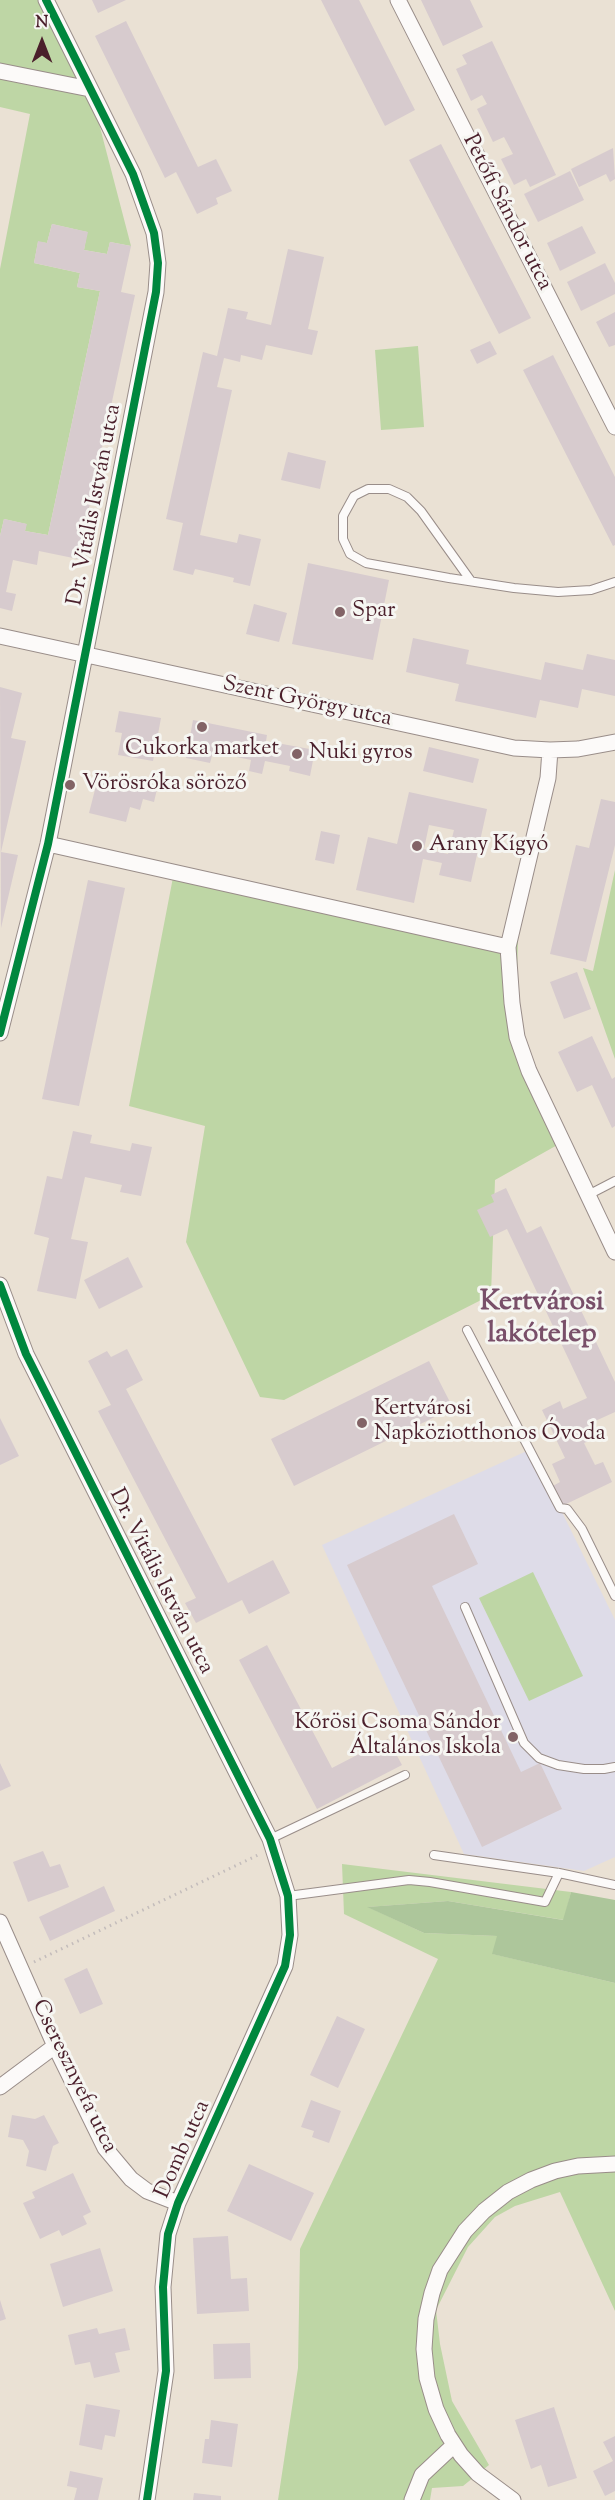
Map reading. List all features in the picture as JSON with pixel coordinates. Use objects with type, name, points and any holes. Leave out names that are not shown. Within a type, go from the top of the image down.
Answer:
[{"type":"street","name":"Dr. Vitális István utca","points":[[0,1033],[48,844],[156,292],[158,262],[154,233],[133,174],[46,0]]},
{"type":"street","name":"Petőfi Sándor utca","points":[[398,0],[615,427]]},
{"type":"street","points":[[0,71],[90,89]]},
{"type":"street","name":"Szent György utca","points":[[0,636],[514,748],[578,749],[615,742]]},
{"type":"street","points":[[550,750],[548,778],[508,947],[508,971],[518,1037],[529,1071],[615,1252]]},
{"type":"street","points":[[48,844],[508,947]]},
{"type":"street","name":"Dr. Vitális István utca","points":[[0,1285],[26,1354],[271,1844],[288,1896]]},
{"type":"street","name":"Domb utca","points":[[147,2500],[166,2371],[163,2287],[168,2234],[178,2203],[285,1966],[290,1935],[288,1896]]},
{"type":"street","name":"Cseresznyefa utca","points":[[0,1922],[55,2046],[105,2148],[117,2165],[147,2191],[178,2203]]},
{"type":"street","points":[[0,2087],[55,2046]]},
{"type":"street","points":[[513,2500],[478,2474],[454,2445],[436,2409],[427,2378],[424,2349],[426,2319],[432,2293],[440,2270],[452,2248],[484,2211],[508,2192],[555,2170],[615,2164]]},
{"type":"street","points":[[412,2500],[422,2475],[454,2445]]},
{"type":"lane","points":[[471,581],[421,511],[407,497],[389,489],[368,489],[354,496],[343,516],[343,539],[350,554],[366,563],[471,581],[558,592],[591,590],[615,582]]},
{"type":"lane","points":[[588,1195],[615,1181]]},
{"type":"lane","points":[[467,1330],[560,1508],[567,1509],[582,1529],[615,1596]]},
{"type":"lane","points":[[465,1607],[524,1743],[539,1758],[558,1766],[584,1769],[615,1767]]},
{"type":"lane","points":[[271,1844],[405,1775]]},
{"type":"lane","points":[[434,1855],[559,1873],[615,1886]]},
{"type":"lane","points":[[288,1896],[409,1880],[545,1902],[559,1873]]},
{"type":"path","points":[[21,1969],[271,1844]]},
{"type":"shaded area","name":"Kőrösi Csoma Sándor Általános Iskola","points":[[531,1449],[615,1620],[615,1857],[584,1871],[464,1854],[322,1545]]},
{"type":"green space","points":[[0,0],[46,0],[90,89],[131,246],[110,242],[107,254],[84,250],[87,232],[52,224],[47,243],[38,242],[34,263],[80,273],[77,287],[100,291],[48,535],[25,531],[26,524],[4,519],[0,536],[0,269],[30,114],[0,107]]},
{"type":"green space","points":[[418,346],[424,427],[381,430],[375,350]]},
{"type":"green space","points":[[175,867],[518,941],[516,1007],[527,1056],[568,1139],[495,1180],[491,1295],[284,1400],[260,1397],[186,1242],[205,1126],[129,1106]]},
{"type":"green space","points":[[615,870],[615,1059],[583,968],[593,971]]},
{"type":"green space","points":[[533,1572],[583,1676],[529,1701],[479,1598]]},
{"type":"green space","points":[[342,1864],[571,1892],[564,1920],[448,1901],[368,1907],[424,1933],[498,1936],[493,1954],[615,1983],[615,2311],[560,2192],[515,2206],[495,2217],[468,2247],[436,2310],[440,2344],[452,2401],[489,2465],[463,2486],[432,2488],[430,2500],[278,2500],[298,2368],[300,2249],[438,1959],[344,1914]]},
{"type":"green space","points":[[571,1892],[615,1900],[615,1983],[492,1954],[497,1936],[424,1933],[367,1907],[448,1901],[563,1920]]},
{"type":"building","points":[[92,0],[126,0],[98,13]]},
{"type":"building","points":[[321,0],[359,0],[415,110],[385,126]]},
{"type":"building","points":[[421,0],[470,0],[483,27],[443,46]]},
{"type":"building","points":[[126,21],[198,167],[216,159],[232,191],[216,198],[218,204],[197,214],[176,172],[165,178],[95,36]]},
{"type":"building","points":[[492,41],[556,175],[530,187],[526,179],[514,185],[501,159],[513,154],[504,137],[493,142],[477,109],[487,104],[482,95],[471,101],[456,69],[467,64],[462,55]]},
{"type":"building","points":[[441,144],[531,318],[499,334],[409,160]]},
{"type":"building","points":[[613,148],[615,179],[610,182],[606,174],[579,187],[571,169]]},
{"type":"building","points":[[570,171],[584,200],[538,222],[524,194]]},
{"type":"building","points":[[52,224],[88,232],[84,250],[107,254],[110,242],[131,246],[121,292],[135,295],[78,559],[39,551],[37,565],[13,560],[6,592],[16,594],[12,611],[0,608],[0,536],[4,519],[27,524],[25,531],[48,535],[100,291],[77,287],[80,273],[34,263],[38,241],[47,243]]},
{"type":"building","points":[[582,226],[596,253],[560,271],[547,243]]},
{"type":"building","points":[[288,249],[324,257],[308,329],[318,331],[312,355],[266,345],[262,360],[241,355],[240,362],[224,358],[217,387],[232,390],[200,535],[237,543],[239,534],[261,539],[250,586],[233,582],[234,578],[195,569],[193,575],[173,570],[183,523],[166,519],[203,352],[217,356],[228,308],[248,312],[246,319],[271,325]]},
{"type":"building","points":[[605,263],[615,283],[615,294],[581,311],[567,282]]},
{"type":"building","points":[[615,312],[615,345],[609,347],[596,322]]},
{"type":"building","points":[[490,341],[497,354],[477,364],[470,350]]},
{"type":"building","points":[[553,355],[615,477],[615,545],[613,546],[523,370]]},
{"type":"building","points":[[288,452],[326,461],[320,489],[281,480]]},
{"type":"building","name":"Spar","points":[[308,563],[389,580],[373,660],[292,644]]},
{"type":"building","points":[[254,604],[287,613],[279,642],[246,634]]},
{"type":"building","points":[[413,638],[469,650],[466,664],[541,680],[545,662],[583,670],[587,654],[615,660],[615,696],[582,689],[578,708],[540,700],[536,718],[455,701],[459,684],[406,672]]},
{"type":"building","points":[[0,687],[22,693],[11,738],[26,741],[1,852],[18,855],[1,928]]},
{"type":"building","points":[[119,711],[161,718],[153,761],[118,755],[122,733],[115,732]]},
{"type":"building","points":[[193,720],[267,735],[266,741],[315,750],[310,776],[289,771],[290,766],[265,761],[262,774],[249,771],[251,760],[213,752],[210,763],[186,758]]},
{"type":"building","points":[[429,747],[479,759],[473,783],[423,771]]},
{"type":"building","points":[[119,775],[158,785],[154,802],[143,799],[140,810],[130,807],[126,822],[89,813],[98,778],[117,783]]},
{"type":"building","points":[[409,792],[487,809],[471,882],[439,875],[442,863],[423,859],[414,903],[356,890],[368,837],[397,844]],"holes":[[[429,825],[454,830],[448,854],[424,849]]]},
{"type":"building","points":[[601,799],[615,802],[615,845],[586,962],[550,954],[576,845],[589,848]]},
{"type":"building","points":[[321,831],[340,835],[334,864],[315,860]]},
{"type":"building","points":[[88,880],[125,888],[79,1106],[42,1099]]},
{"type":"building","points":[[577,972],[591,1009],[564,1019],[550,982]]},
{"type":"building","points":[[592,1036],[612,1079],[615,1077],[615,1126],[612,1128],[592,1085],[577,1092],[558,1052]]},
{"type":"building","points":[[73,1131],[92,1135],[90,1143],[130,1151],[132,1143],[152,1147],[141,1196],[120,1192],[122,1185],[85,1177],[71,1239],[88,1242],[76,1299],[37,1291],[49,1238],[34,1234],[47,1176],[62,1179]]},
{"type":"building","points":[[506,1188],[527,1233],[541,1226],[615,1382],[615,1412],[593,1422],[600,1436],[584,1443],[595,1465],[603,1462],[612,1482],[560,1507],[551,1487],[560,1482],[552,1464],[565,1458],[542,1410],[560,1401],[563,1409],[587,1398],[507,1229],[490,1237],[477,1210],[494,1202],[491,1195]]},
{"type":"building","points":[[128,1257],[143,1287],[99,1309],[84,1280]]},
{"type":"building","points":[[127,1349],[143,1380],[126,1389],[228,1583],[273,1560],[290,1593],[249,1614],[242,1600],[196,1623],[185,1603],[196,1598],[98,1411],[111,1405],[88,1361],[107,1351],[111,1357]]},
{"type":"building","name":"Kertvárosi Napköziotthonos Óvoda","points":[[429,1361],[453,1408],[294,1486],[271,1439]]},
{"type":"building","points":[[0,1418],[19,1456],[0,1465]]},
{"type":"building","points":[[454,1514],[478,1564],[432,1586],[521,1772],[540,1763],[562,1809],[482,1847],[347,1565]]},
{"type":"building","points":[[267,1645],[332,1768],[388,1739],[402,1765],[317,1809],[239,1660]]},
{"type":"building","points":[[0,1763],[11,1786],[0,1791]]},
{"type":"building","points":[[43,1851],[50,1867],[60,1864],[69,1887],[28,1902],[13,1862]]},
{"type":"building","points":[[104,1886],[115,1911],[50,1941],[39,1917]]},
{"type":"building","points":[[87,1968],[103,2004],[80,2014],[64,1979]]},
{"type":"building","points":[[337,2016],[365,2029],[338,2088],[310,2075]]},
{"type":"building","points":[[311,2100],[341,2111],[329,2143],[312,2137],[314,2131],[301,2127]]},
{"type":"building","points":[[12,2115],[35,2119],[44,2115],[59,2143],[53,2146],[46,2171],[26,2166],[29,2151],[23,2140],[8,2137]]},
{"type":"building","points":[[249,2164],[314,2193],[291,2241],[227,2211]]},
{"type":"building","points":[[73,2173],[91,2212],[83,2216],[87,2224],[62,2236],[59,2230],[40,2239],[23,2203],[35,2198],[32,2192]]},
{"type":"building","points":[[228,2236],[231,2279],[247,2278],[249,2311],[197,2314],[193,2238]]},
{"type":"building","points":[[100,2248],[113,2291],[63,2307],[50,2264]]},
{"type":"building","points":[[0,2300],[6,2319],[0,2321]]},
{"type":"building","points":[[97,2328],[99,2334],[125,2328],[130,2350],[115,2353],[120,2372],[94,2378],[90,2362],[75,2365],[68,2335]]},
{"type":"building","points":[[250,2343],[251,2378],[214,2379],[213,2344]]},
{"type":"building","points":[[86,2404],[120,2410],[115,2437],[105,2435],[102,2450],[79,2445]]},
{"type":"building","points":[[554,2407],[577,2478],[548,2487],[541,2465],[531,2469],[515,2420]]},
{"type":"building","points":[[211,2420],[238,2424],[232,2467],[202,2463],[205,2439],[209,2439]]},
{"type":"building","points":[[615,2436],[615,2491],[605,2496],[593,2471],[613,2461],[603,2442]]},
{"type":"building","points":[[70,2471],[103,2478],[98,2500],[74,2500],[77,2488],[67,2486]]},
{"type":"building","points":[[194,2493],[221,2496],[221,2500],[193,2500]]},
{"type":"cycle path","points":[[0,1033],[48,844],[156,292],[158,263],[154,233],[133,174],[46,0]]},
{"type":"cycle path","points":[[0,1285],[26,1354],[270,1839],[288,1896],[290,1935],[285,1966],[178,2203],[168,2234],[163,2287],[166,2371],[147,2500]]},
{"type":"place","name":"Spar","points":[[340,612]]},
{"type":"place","name":"Cukorka market","points":[[202,727]]},
{"type":"place","name":"Nuki gyros","points":[[297,754]]},
{"type":"place","name":"Vörösróka söröző","points":[[70,785]]},
{"type":"place","name":"Arany Kígyó","points":[[417,846]]},
{"type":"place","name":"Kertvárosi Napköziotthonos Óvoda","points":[[362,1423]]},
{"type":"place","name":"Kőrösi Csoma Sándor Általános Iskola","points":[[513,1737]]},
{"type":"district","name":"Kertvárosi lakótelep","points":[[542,1320]]}]
